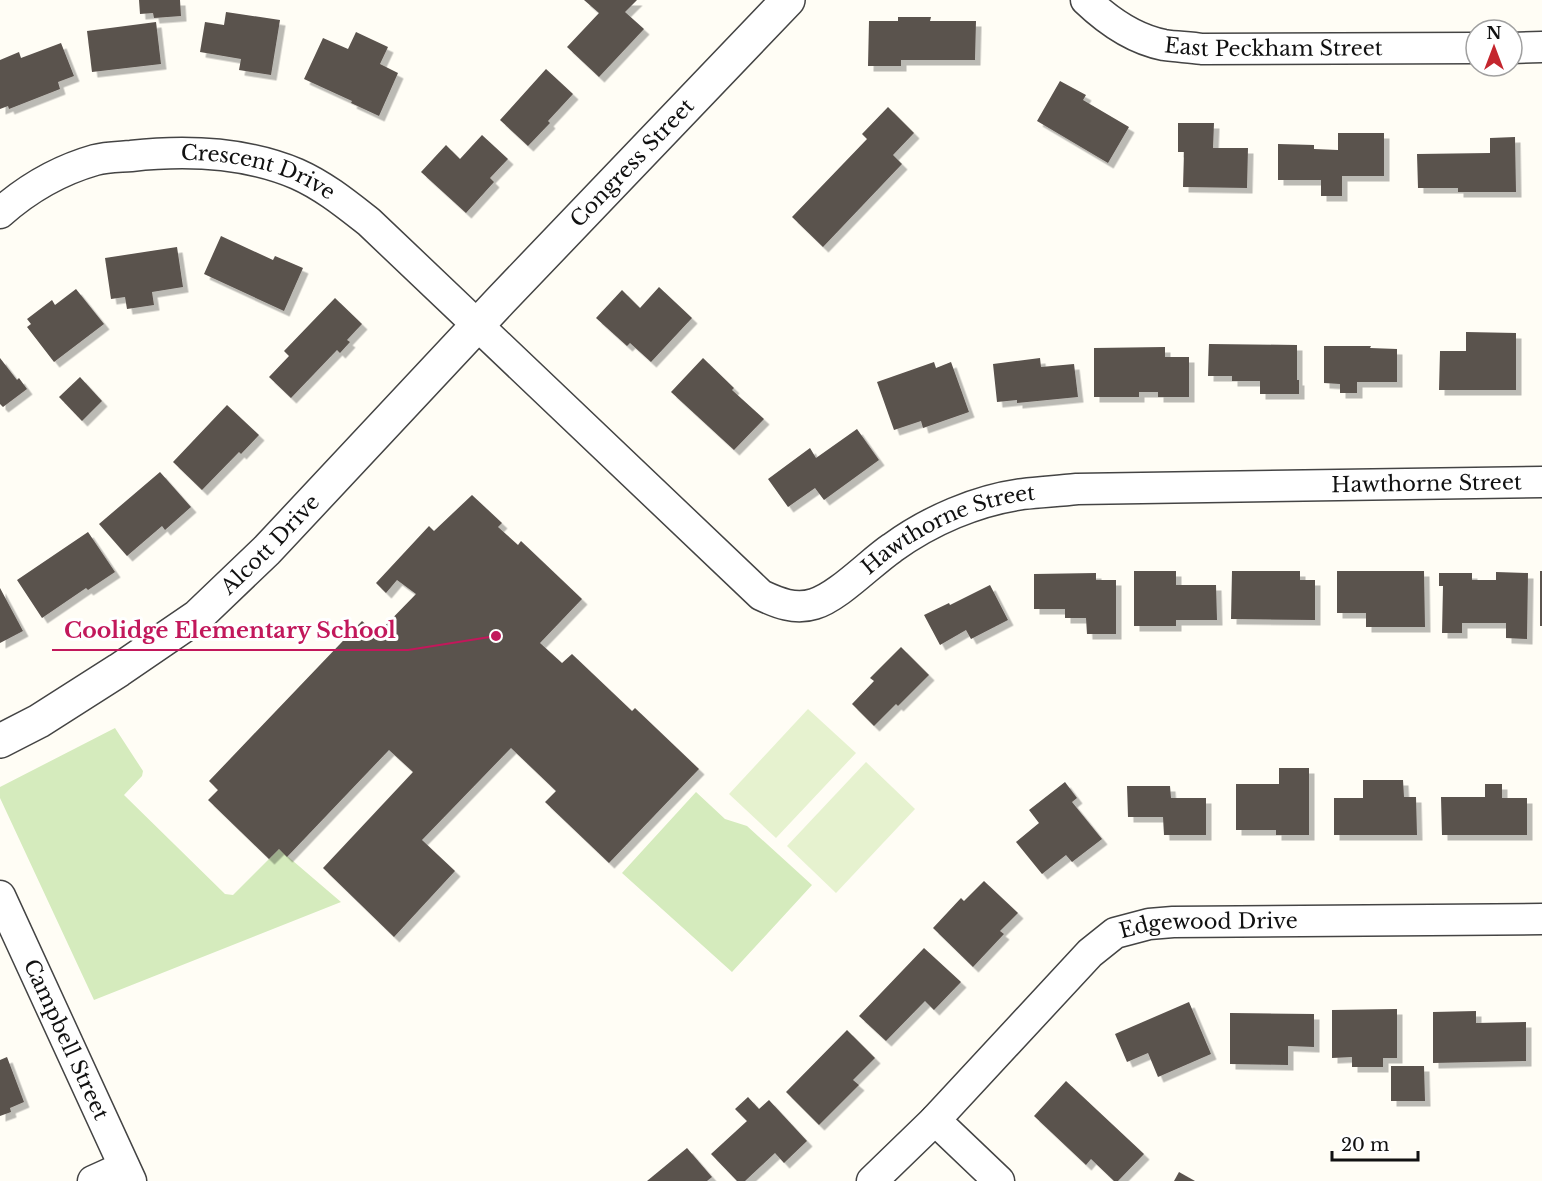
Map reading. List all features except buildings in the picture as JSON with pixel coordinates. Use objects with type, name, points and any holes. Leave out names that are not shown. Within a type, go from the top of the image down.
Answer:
[{"type":"street","name":"Congress Street","points":[[477,326],[788,0]]},
{"type":"street","name":"East Peckham Street","points":[[1086,0],[1102,16],[1137,37],[1162,44],[1202,49],[1464,48]]},
{"type":"street","points":[[1524,48],[1542,47]]},
{"type":"street","name":"Crescent Drive","points":[[0,213],[16,199],[45,181],[96,160],[168,153],[199,153],[264,163],[320,185],[346,203],[369,222],[477,326]]},
{"type":"street","name":"Hawthorne Street","points":[[477,326],[761,595],[777,603],[795,606],[814,604],[831,596],[892,548],[922,529],[987,502],[1021,494],[1077,489],[1542,482]]},
{"type":"street","name":"Alcott Drive","points":[[0,741],[49,715],[198,616],[267,550],[477,326]]},
{"type":"street","name":"Campbell Street","points":[[0,896],[128,1174]]},
{"type":"street","name":"Edgewood Drive","points":[[872,1181],[935,1120],[1090,953],[1115,933],[1149,924],[1173,922],[1542,920]]},
{"type":"street","points":[[935,1120],[999,1181]]},
{"type":"street","points":[[93,1181],[128,1174]]},
{"type":"green space","points":[[808,709],[856,753],[776,838],[729,794]]},
{"type":"green space","points":[[115,728],[143,771],[142,776],[124,795],[225,894],[233,895],[279,849],[341,902],[94,1000],[0,798],[0,787]]},
{"type":"green space","points":[[866,762],[915,809],[836,893],[787,846]]},
{"type":"green space","points":[[696,792],[725,819],[747,826],[812,885],[732,972],[622,873]]},
{"type":"place","name":"Coolidge Elementary School","points":[[496,636]]}]
